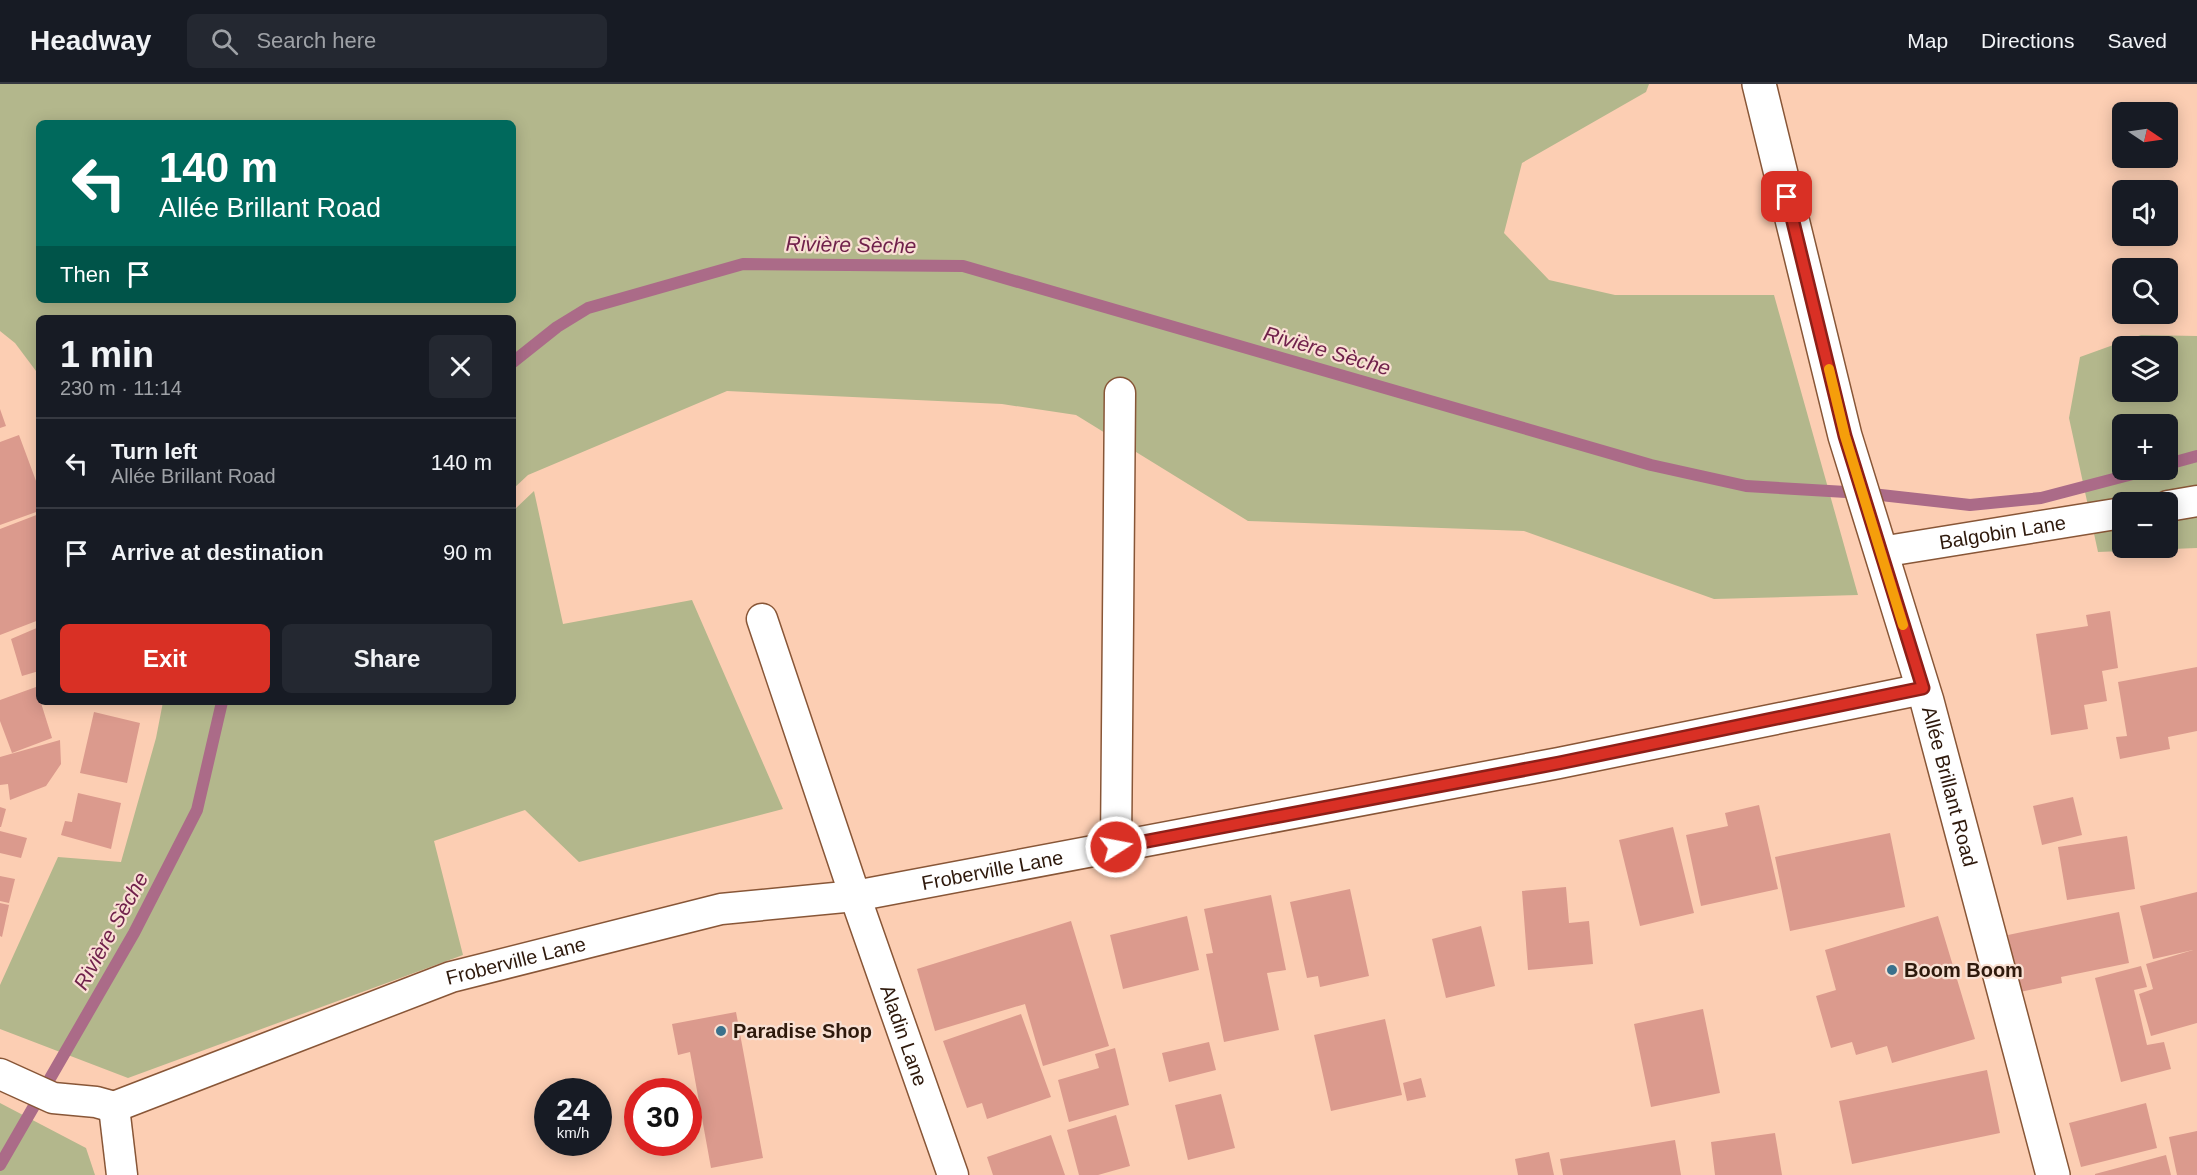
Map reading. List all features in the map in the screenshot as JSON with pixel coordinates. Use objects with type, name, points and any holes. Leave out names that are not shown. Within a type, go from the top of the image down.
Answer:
[{"type":"main road","name":"Allée Brillant Road","points":[[1759,84],[1845,436],[1923,688],[2053,1175]]},
{"type":"street","points":[[1116,847],[1120,393]]},
{"type":"street","points":[[2178,504],[2197,501]]},
{"type":"street","name":"Balgobin Lane","points":[[1880,545],[2112,514]]},
{"type":"street","name":"Aladin Lane","points":[[762,619],[855,896],[953,1175]]},
{"type":"street","name":"Froberville Lane","points":[[114,1107],[452,978],[721,909],[855,896],[1559,763],[1923,688]]},
{"type":"street","points":[[9,1078],[53,1098],[96,1102],[114,1107],[122,1175]]},
{"type":"green space","points":[[0,84],[1649,84],[1646,92],[1522,163],[1504,233],[1549,280],[1615,295],[1774,295],[1858,595],[1714,599],[1524,531],[1248,521],[1076,415],[1002,404],[727,391],[528,475],[516,486],[516,315],[36,315],[36,371],[15,343],[0,331]]},
{"type":"green space","points":[[2141,335],[2197,336],[2197,548],[2178,549],[2178,492],[2112,492],[2112,551],[2098,552],[2069,418],[2080,357],[2112,345],[2112,402],[2178,402],[2178,336],[2138,336]]},
{"type":"green space","points":[[534,491],[563,624],[692,600],[783,809],[579,862],[525,810],[434,841],[463,955],[128,1078],[0,1029],[0,985],[58,857],[121,862],[156,738],[162,705],[516,705],[516,508]]},
{"type":"green space","points":[[0,1103],[86,1148],[95,1175],[0,1175]]},
{"type":"building","points":[[0,409],[6,426],[0,428]]},
{"type":"building","points":[[19,435],[36,481],[36,512],[0,525],[0,442]]},
{"type":"building","points":[[36,515],[36,621],[0,635],[0,529]]},
{"type":"building","points":[[2110,611],[2118,668],[2102,671],[2107,701],[2084,705],[2088,729],[2051,735],[2036,634],[2088,626],[2086,615]]},
{"type":"building","points":[[36,628],[36,672],[22,676],[11,639]]},
{"type":"building","points":[[2197,667],[2197,731],[2168,737],[2170,749],[2120,759],[2116,737],[2127,736],[2118,682]]},
{"type":"building","points":[[36,687],[36,705],[42,705],[52,738],[12,753],[0,721],[0,700]]},
{"type":"building","points":[[94,712],[140,723],[127,783],[80,773]]},
{"type":"building","points":[[60,740],[61,764],[46,786],[10,800],[8,784],[0,785],[0,757]]},
{"type":"building","points":[[78,793],[121,803],[111,849],[61,835],[65,821],[72,822]]},
{"type":"building","points":[[2073,797],[2082,835],[2042,845],[2033,806]]},
{"type":"building","points":[[1759,805],[1778,889],[1701,906],[1686,835],[1728,826],[1725,813]]},
{"type":"building","points":[[0,807],[6,809],[1,827],[0,827]]},
{"type":"building","points":[[1673,827],[1694,913],[1640,926],[1619,840]]},
{"type":"building","points":[[0,831],[27,838],[21,858],[0,853]]},
{"type":"building","points":[[1890,833],[1905,907],[1790,931],[1775,857]]},
{"type":"building","points":[[2127,836],[2135,889],[2067,900],[2058,847]]},
{"type":"building","points":[[0,876],[15,879],[9,903],[0,901]]},
{"type":"building","points":[[1566,887],[1569,923],[1589,921],[1593,964],[1528,970],[1522,891]]},
{"type":"building","points":[[1350,889],[1369,976],[1320,987],[1318,976],[1307,978],[1290,902]]},
{"type":"building","points":[[2197,892],[2197,1023],[2151,1036],[2139,994],[2153,989],[2146,964],[2193,950],[2153,959],[2140,906]]},
{"type":"building","points":[[1271,895],[1286,970],[1267,973],[1279,1030],[1224,1042],[1206,954],[1213,953],[1204,909]]},
{"type":"building","points":[[0,903],[9,905],[2,937],[0,936]]},
{"type":"building","points":[[2119,912],[2129,963],[2061,977],[2062,983],[2020,992],[2008,935]]},
{"type":"building","points":[[1187,916],[1199,970],[1123,989],[1110,935]]},
{"type":"building","name":"Boom Boom","points":[[1938,916],[1975,1039],[1892,1063],[1887,1046],[1856,1055],[1852,1042],[1831,1048],[1816,996],[1836,990],[1825,950]]},
{"type":"building","points":[[1071,921],[1109,1046],[1043,1066],[1025,1004],[935,1031],[917,969]]},
{"type":"building","points":[[1481,926],[1495,986],[1446,998],[1432,939]]},
{"type":"building","points":[[2141,966],[2147,987],[2134,990],[2147,1045],[2164,1042],[2171,1069],[2121,1082],[2095,978]]},
{"type":"building","points":[[1703,1009],[1720,1093],[1651,1107],[1634,1024]]},
{"type":"building","points":[[736,1012],[763,1158],[711,1168],[702,1118],[702,1078],[695,1078],[690,1052],[678,1055],[672,1024]]},
{"type":"building","points":[[1021,1014],[1051,1097],[987,1119],[982,1103],[967,1108],[943,1041]]},
{"type":"building","points":[[1385,1019],[1402,1095],[1331,1111],[1314,1035]]},
{"type":"building","points":[[1209,1042],[1216,1070],[1169,1082],[1162,1053]]},
{"type":"building","points":[[1115,1048],[1129,1105],[1069,1122],[1058,1080],[1099,1068],[1095,1054]]},
{"type":"building","points":[[1987,1070],[2000,1133],[1852,1164],[1839,1101]]},
{"type":"building","points":[[1421,1078],[1426,1097],[1407,1101],[1403,1083]]},
{"type":"building","points":[[1221,1094],[1235,1148],[1188,1160],[1175,1105]]},
{"type":"building","points":[[2146,1103],[2157,1148],[2081,1167],[2069,1123]]},
{"type":"building","points":[[1116,1115],[1130,1166],[1098,1175],[1079,1175],[1067,1130]]},
{"type":"building","points":[[2197,1131],[2197,1175],[2177,1175],[2169,1137]]},
{"type":"building","points":[[1775,1133],[1782,1175],[1715,1175],[1711,1142]]},
{"type":"building","points":[[1051,1135],[1065,1175],[993,1175],[987,1157]]},
{"type":"building","points":[[1675,1140],[1681,1175],[1563,1175],[1560,1159]]},
{"type":"building","points":[[1549,1152],[1554,1175],[1518,1175],[1515,1159]]},
{"type":"building","points":[[2166,1155],[2171,1175],[2095,1175],[2095,1174]]},
{"type":"waterway","name":"Rivière Sèche","points":[[516,360],[557,327],[588,308],[743,264],[963,266],[1651,465],[1746,486],[1863,493],[1970,505],[2041,498],[2112,479]]},
{"type":"waterway","name":"Rivière Sèche","points":[[2178,461],[2197,456]]},
{"type":"waterway","name":"Rivière Sèche","points":[[0,1165],[134,933],[197,810],[221,705]]},
{"type":"slow traffic","points":[[1829,369],[1845,436],[1903,625]]},
{"type":"place","name":"Boom Boom","points":[[1892,970]]},
{"type":"place","name":"Paradise Shop","points":[[721,1031]]},
{"type":"route","points":[[1116,847],[1559,763],[1923,688],[1845,436],[1787,197]]}]
